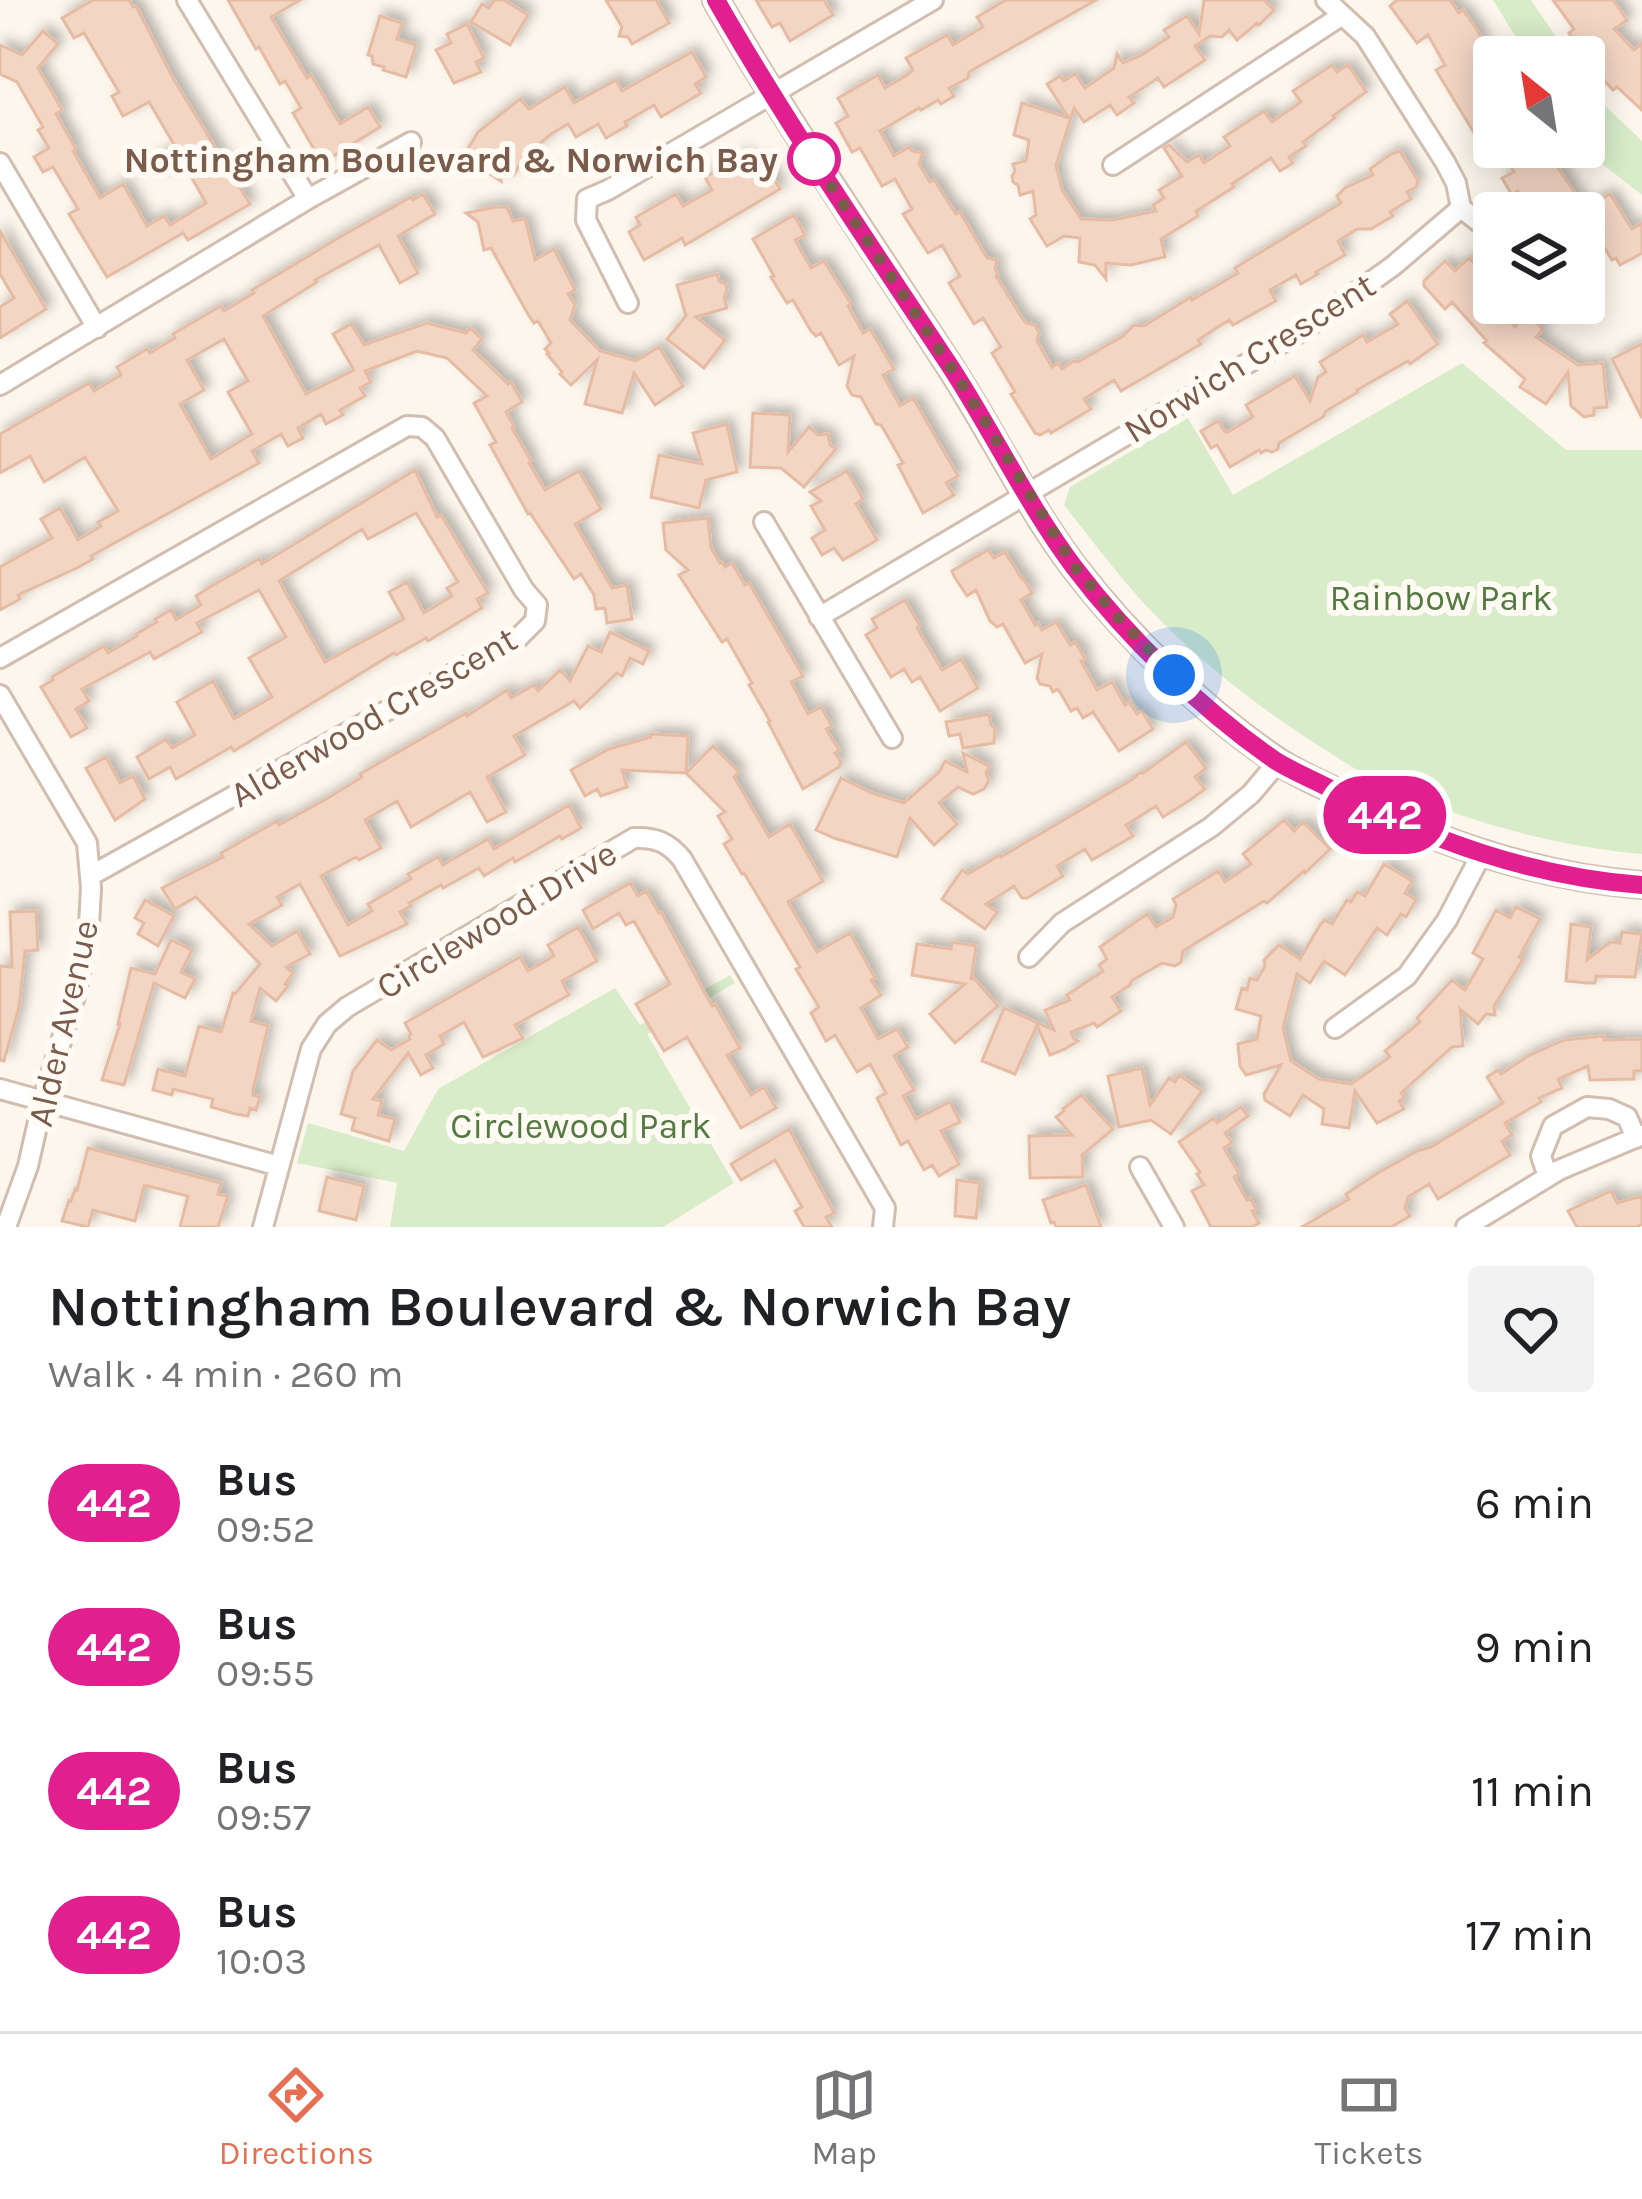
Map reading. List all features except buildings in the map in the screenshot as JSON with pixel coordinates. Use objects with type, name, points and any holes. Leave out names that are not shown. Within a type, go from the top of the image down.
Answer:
[{"type":"street","points":[[187,0],[308,199]]},
{"type":"street","points":[[716,0],[771,95],[962,384],[1074,566],[1154,656],[1278,762],[1407,826],[1481,855],[1642,886]]},
{"type":"street","points":[[628,303],[586,220],[587,200],[932,0]]},
{"type":"street","points":[[1326,0],[1365,36],[1444,162],[1456,184],[1461,208],[1473,217]]},
{"type":"street","points":[[1113,165],[1341,16]]},
{"type":"street","points":[[0,385],[411,142]]},
{"type":"street","points":[[0,163],[97,328]]},
{"type":"street","name":"Norwich Crescent","points":[[819,617],[1340,306],[1461,208]]},
{"type":"street","name":"Alderwood Crescent","points":[[0,658],[407,426],[422,428],[435,438],[537,605],[535,621],[519,637],[90,876]]},
{"type":"street","points":[[764,522],[892,738]]},
{"type":"street","name":"Alder Avenue","points":[[0,695],[86,843],[90,876],[89,925],[76,993],[6,1227]]},
{"type":"street","points":[[1029,957],[1062,923],[1211,827],[1251,794],[1278,762]]},
{"type":"street","name":"Circlewood Drive","points":[[263,1227],[311,1049],[327,1024],[347,1007],[634,838],[670,845],[682,859],[885,1208],[883,1227]]},
{"type":"street","points":[[1336,1028],[1407,976],[1447,920],[1481,855]]},
{"type":"street","points":[[0,1089],[279,1166]]},
{"type":"street","points":[[1466,1227],[1548,1177],[1639,1136],[1627,1117],[1587,1107],[1553,1126],[1541,1156],[1548,1177]]},
{"type":"street","points":[[1140,1167],[1174,1227]]},
{"type":"green space","points":[[1493,0],[1531,0],[1556,36],[1515,36]]},
{"type":"green space","points":[[1605,106],[1642,141],[1642,195],[1605,166]]},
{"type":"green space","name":"Rainbow Park","points":[[1462,363],[1566,450],[1642,450],[1642,854],[1511,831],[1417,799],[1362,773],[1270,713],[1184,643],[1137,596],[1064,505],[1070,487],[1188,418],[1233,495]]},
{"type":"green space","name":"Circlewood Park","points":[[730,975],[735,983],[647,1034],[734,1183],[663,1227],[390,1227],[397,1183],[297,1163],[308,1123],[404,1151],[438,1089],[615,988],[640,1025]]},
{"type":"bus line","name":"442","points":[[716,0],[771,95],[962,384],[1074,566],[1154,656],[1278,762],[1407,826],[1481,855],[1642,885]]},
{"type":"place","name":"Nottingham Boulevard & Norwich Bay","points":[[814,159]]},
{"type":"route","points":[[814,159],[805,146],[962,384],[1074,566],[1174,675]]}]
